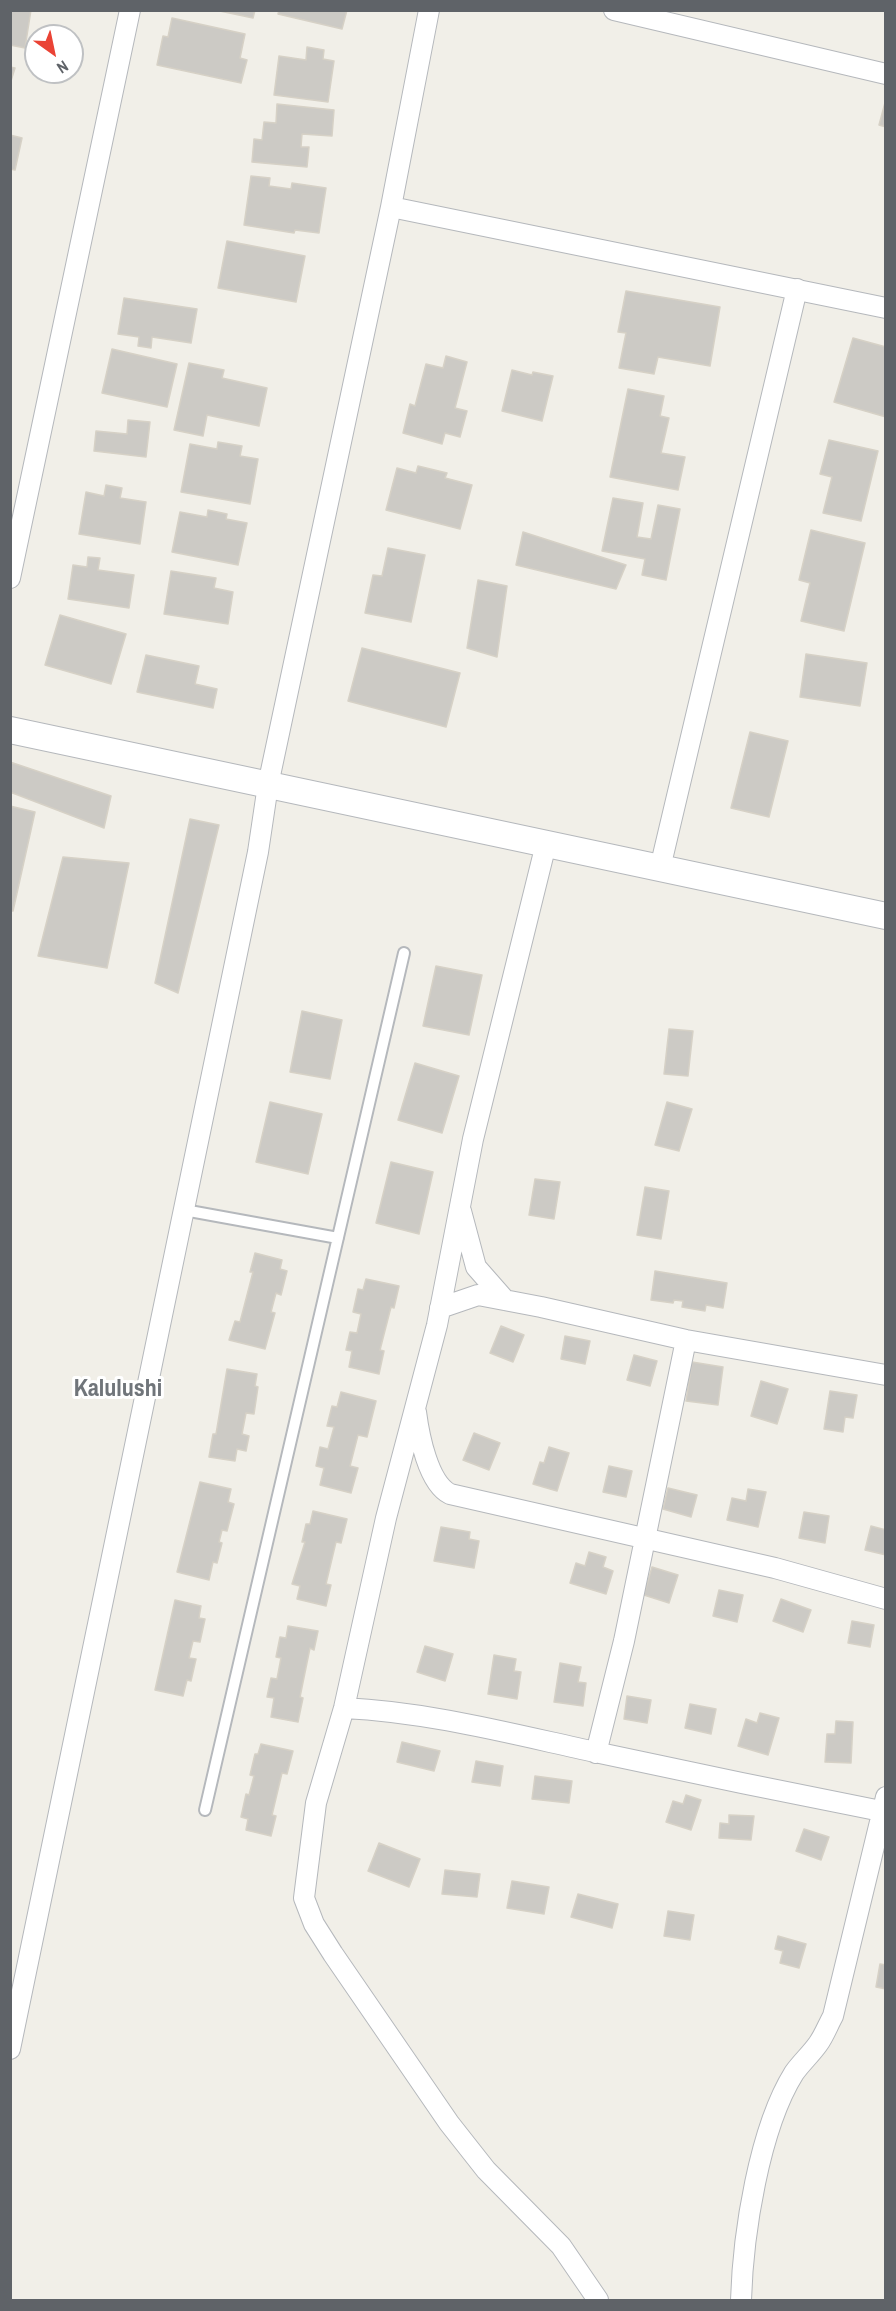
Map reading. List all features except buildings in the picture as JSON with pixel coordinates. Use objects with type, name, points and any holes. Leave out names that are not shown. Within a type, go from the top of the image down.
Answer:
[{"type":"street","points":[[10,578],[130,10]]},
{"type":"street","points":[[10,2049],[258,852],[268,785],[391,207],[429,10]]},
{"type":"street","points":[[614,10],[885,74]]},
{"type":"street","points":[[391,207],[885,308]]},
{"type":"street","points":[[660,868],[796,289]]},
{"type":"street","points":[[10,730],[885,916]]},
{"type":"street","points":[[546,844],[473,1139],[440,1308],[386,1518],[344,1708],[316,1803],[304,1898],[309,1913],[333,1954],[448,2123],[486,2170],[561,2246],[598,2301]]},
{"type":"street","points":[[460,1207],[476,1267],[505,1300]]},
{"type":"street","points":[[440,1308],[478,1295],[686,1340],[885,1375]]},
{"type":"street","points":[[596,1753],[624,1641],[686,1340]]},
{"type":"street","points":[[416,1405],[419,1432],[435,1482],[442,1490],[450,1494],[775,1568],[885,1599]]},
{"type":"street","points":[[344,1708],[368,1709],[474,1725],[596,1753],[884,1807],[833,2016],[819,2043],[794,2073],[777,2110],[760,2160],[742,2268],[741,2301]]},
{"type":"lane","points":[[205,1810],[404,953]]},
{"type":"lane","points":[[184,1210],[338,1238]]},
{"type":"district","name":"Kalulushi","points":[[118,1390]]}]
